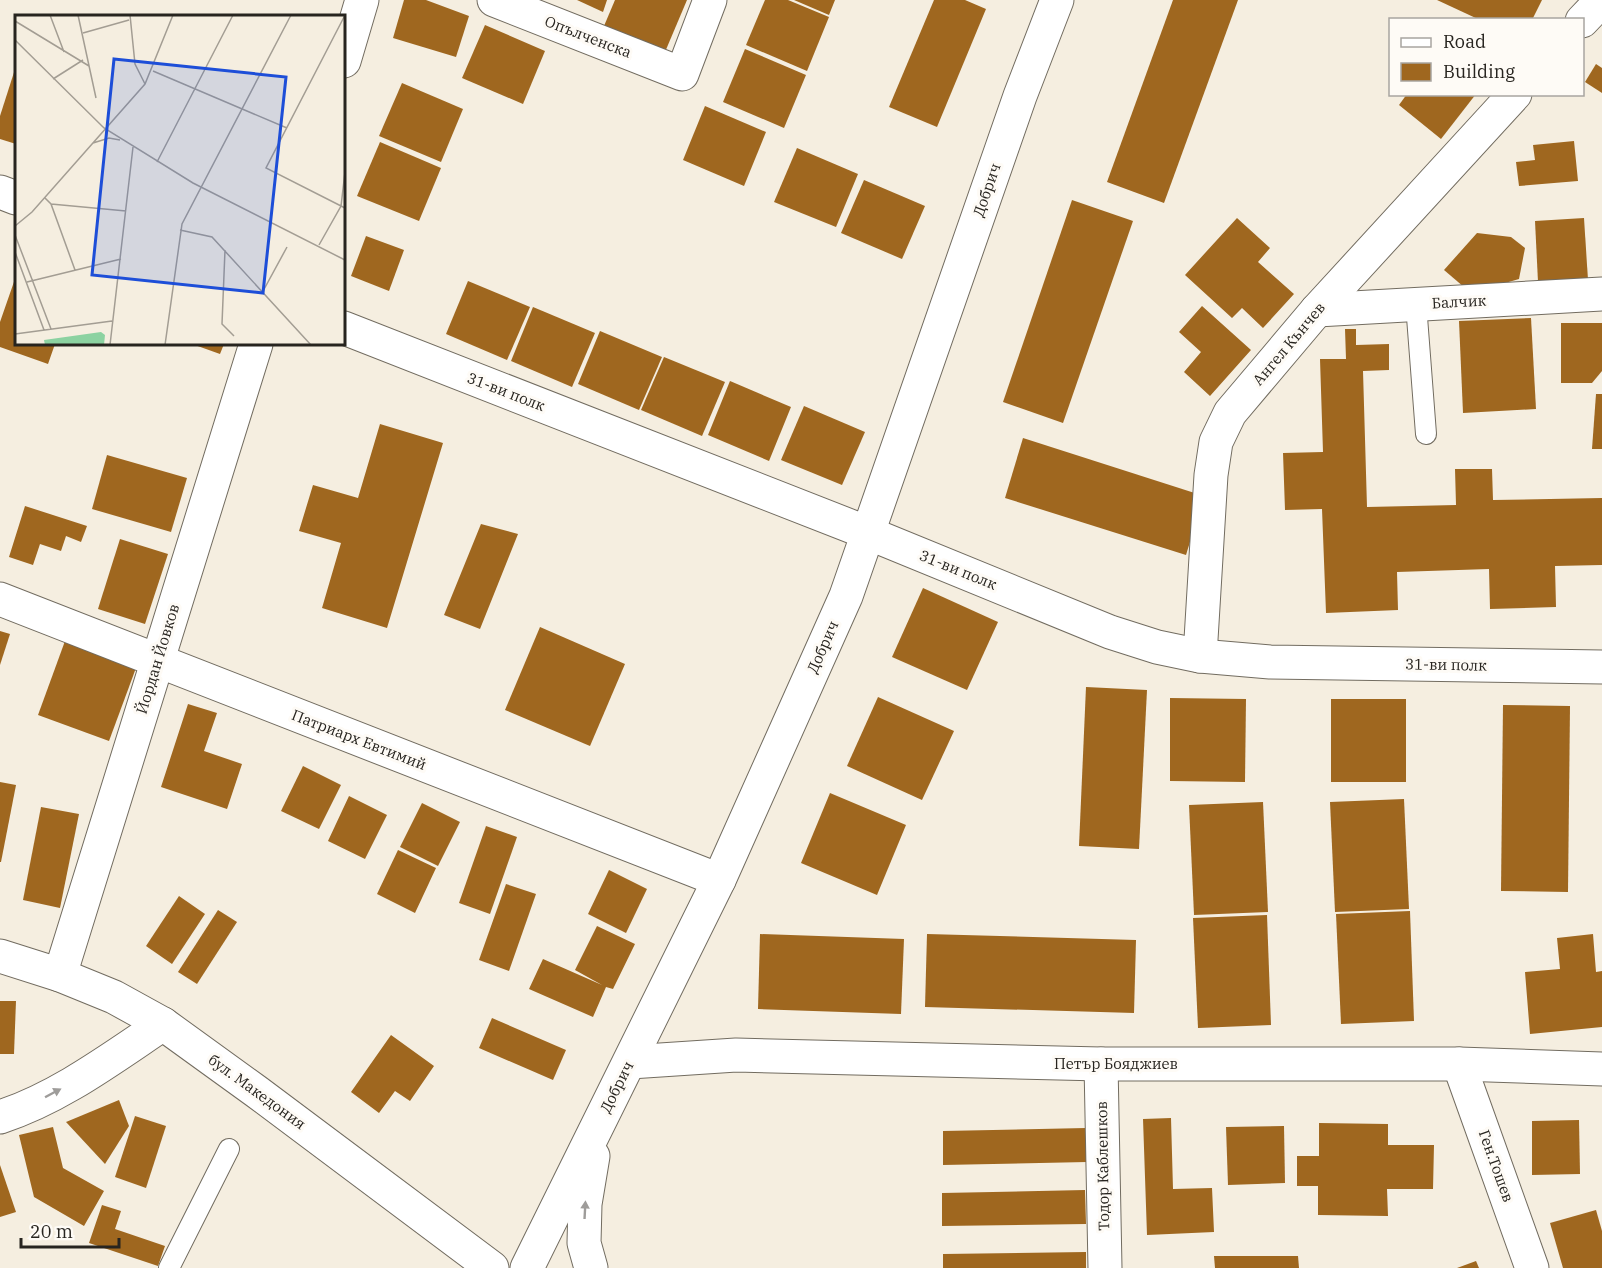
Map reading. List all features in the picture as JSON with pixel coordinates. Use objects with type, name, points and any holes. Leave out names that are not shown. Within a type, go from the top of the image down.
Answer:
[{"type":"street","points":[[345,58],[362,0]]},
{"type":"street","name":"Опълченска","points":[[494,0],[682,74],[711,0]]},
{"type":"street","name":"Добрич","points":[[526,1268],[719,880],[846,596],[1020,96],[1057,0]]},
{"type":"street","name":"Ангел Кънчев","points":[[1200,656],[1211,475],[1216,442],[1230,413],[1317,310],[1513,96]]},
{"type":"street","points":[[0,192],[15,198]]},
{"type":"street","name":"Балчик","points":[[1317,310],[1602,294]]},
{"type":"street","name":"31-ви полк","points":[[345,328],[868,533],[1110,632],[1157,647],[1200,656],[1270,662],[1602,668]]},
{"type":"street","name":"Йордан Йовков","points":[[60,975],[256,345]]},
{"type":"street","name":"Патриарх Евтимий","points":[[0,599],[719,880]]},
{"type":"street","name":"бул. Македония","points":[[0,956],[60,975],[114,998],[163,1024],[492,1268]]},
{"type":"street","points":[[0,1117],[19,1111],[91,1072],[163,1024]]},
{"type":"street","name":"Петър Бояджиев","points":[[630,1062],[736,1055],[1101,1064],[1459,1064],[1602,1069]]},
{"type":"street","name":"Тодор Каблешков","points":[[1101,1064],[1105,1268]]},
{"type":"street","name":"Ген.Тошев","points":[[1459,1064],[1532,1268]]},
{"type":"street","points":[[591,1268],[584,1243],[585,1204],[598,1124]]},
{"type":"lane","points":[[1416,304],[1426,434]]},
{"type":"lane","points":[[170,1268],[229,1149]]},
{"type":"building","points":[[404,0],[426,0],[469,16],[456,57],[393,38]]},
{"type":"building","points":[[577,0],[607,0],[603,12]]},
{"type":"building","points":[[615,0],[687,0],[665,52],[604,26]]},
{"type":"building","points":[[765,0],[788,0],[829,17],[807,71],[746,45]]},
{"type":"building","points":[[794,0],[835,0],[829,15]]},
{"type":"building","points":[[934,0],[965,0],[986,9],[937,127],[889,107]]},
{"type":"building","points":[[1173,0],[1238,0],[1164,203],[1107,182]]},
{"type":"building","points":[[1437,0],[1542,0],[1533,18],[1476,18]]},
{"type":"building","points":[[485,25],[545,51],[523,104],[462,78]]},
{"type":"building","points":[[745,49],[806,75],[784,128],[723,102]]},
{"type":"building","points":[[1596,64],[1602,68],[1602,93],[1585,82]]},
{"type":"building","points":[[15,69],[15,144],[0,139],[0,116]]},
{"type":"building","points":[[402,83],[463,109],[441,162],[379,136]]},
{"type":"building","points":[[1406,96],[1474,96],[1441,139],[1399,105]]},
{"type":"building","points":[[705,106],[766,132],[744,186],[683,160]]},
{"type":"building","points":[[1574,141],[1578,181],[1519,186],[1516,162],[1535,160],[1533,145]]},
{"type":"building","points":[[380,142],[441,168],[419,221],[357,196]]},
{"type":"building","points":[[797,148],[858,174],[836,227],[774,202]]},
{"type":"building","points":[[864,180],[925,206],[902,259],[841,233]]},
{"type":"building","points":[[1072,200],[1133,221],[1063,423],[1003,402]]},
{"type":"building","points":[[1237,218],[1270,248],[1258,262],[1294,294],[1263,328],[1242,308],[1232,318],[1185,275]]},
{"type":"building","points":[[1584,218],[1588,280],[1538,282],[1535,221]]},
{"type":"building","points":[[1477,233],[1511,237],[1525,248],[1519,279],[1471,293],[1444,270]]},
{"type":"building","points":[[366,236],[404,250],[389,291],[351,276]]},
{"type":"building","points":[[15,279],[15,345],[55,345],[48,364],[0,347],[0,322]]},
{"type":"building","points":[[468,281],[530,307],[507,360],[446,334]]},
{"type":"building","points":[[1202,306],[1251,350],[1210,396],[1184,372],[1201,352],[1179,332]]},
{"type":"building","points":[[533,307],[595,333],[572,387],[511,361]]},
{"type":"building","points":[[1531,318],[1536,409],[1463,413],[1459,321]]},
{"type":"building","points":[[1561,323],[1602,323],[1602,371],[1592,383],[1561,383]]},
{"type":"building","points":[[1345,329],[1356,329],[1356,345],[1389,344],[1389,370],[1363,371],[1367,507],[1456,505],[1455,469],[1492,469],[1493,500],[1602,498],[1602,565],[1555,566],[1556,607],[1490,609],[1489,569],[1397,572],[1398,610],[1326,613],[1322,509],[1285,510],[1283,453],[1323,452],[1320,359],[1346,359]]},
{"type":"building","points":[[600,331],[662,357],[639,410],[578,384]]},
{"type":"building","points":[[195,345],[224,345],[220,354]]},
{"type":"building","points":[[664,357],[725,382],[702,436],[641,410]]},
{"type":"building","points":[[730,381],[791,407],[769,461],[708,435]]},
{"type":"building","points":[[1596,394],[1602,394],[1602,449],[1592,449]]},
{"type":"building","points":[[804,406],[865,432],[842,485],[781,460]]},
{"type":"building","points":[[380,424],[443,443],[387,628],[322,608],[341,543],[299,531],[313,485],[358,498]]},
{"type":"building","points":[[1023,438],[1204,496],[1186,555],[1005,498]]},
{"type":"building","points":[[107,455],[187,478],[171,532],[92,509]]},
{"type":"building","points":[[25,506],[87,526],[81,542],[66,536],[61,551],[40,544],[33,565],[9,557]]},
{"type":"building","points":[[481,524],[518,534],[480,629],[444,615]]},
{"type":"building","points":[[120,539],[168,554],[145,624],[98,609]]},
{"type":"building","points":[[923,588],[998,622],[967,690],[892,657]]},
{"type":"building","points":[[540,627],[625,664],[590,746],[505,710]]},
{"type":"building","points":[[0,631],[10,634],[0,665]]},
{"type":"building","points":[[65,641],[136,668],[109,741],[38,715]]},
{"type":"building","points":[[1086,687],[1147,690],[1139,849],[1079,846]]},
{"type":"building","points":[[878,697],[954,731],[922,800],[847,766]]},
{"type":"building","points":[[1170,698],[1246,699],[1245,782],[1170,781]]},
{"type":"building","points":[[1331,699],[1406,699],[1406,782],[1331,782]]},
{"type":"building","points":[[188,704],[217,713],[204,751],[242,764],[227,809],[161,787]]},
{"type":"building","points":[[1503,705],[1570,706],[1568,892],[1501,891]]},
{"type":"building","points":[[303,766],[341,785],[319,829],[281,811]]},
{"type":"building","points":[[0,782],[16,785],[1,862],[0,862]]},
{"type":"building","points":[[830,793],[906,825],[877,895],[801,863]]},
{"type":"building","points":[[349,796],[387,815],[365,859],[328,841]]},
{"type":"building","points":[[1404,799],[1409,909],[1335,912],[1330,802]]},
{"type":"building","points":[[1263,802],[1268,912],[1194,915],[1189,805]]},
{"type":"building","points":[[422,803],[460,822],[438,866],[400,847]]},
{"type":"building","points":[[41,807],[79,814],[60,908],[23,900]]},
{"type":"building","points":[[486,826],[517,837],[490,914],[459,903]]},
{"type":"building","points":[[398,850],[436,868],[415,913],[377,894]]},
{"type":"building","points":[[609,870],[647,889],[626,933],[588,914]]},
{"type":"building","points":[[506,884],[536,894],[509,971],[479,960]]},
{"type":"building","points":[[179,896],[205,914],[172,964],[146,946]]},
{"type":"building","points":[[218,910],[237,922],[197,984],[178,972]]},
{"type":"building","points":[[1410,911],[1414,1021],[1341,1024],[1336,914]]},
{"type":"building","points":[[1267,915],[1271,1025],[1198,1028],[1193,918]]},
{"type":"building","points":[[597,926],[635,944],[613,989],[606,987],[593,1017],[529,989],[543,959],[602,985],[575,970]]},
{"type":"building","points":[[760,934],[904,939],[901,1014],[758,1009]]},
{"type":"building","points":[[927,934],[1136,940],[1134,1013],[925,1007]]},
{"type":"building","points":[[1593,934],[1596,972],[1602,971],[1602,1027],[1530,1034],[1525,972],[1560,969],[1557,938]]},
{"type":"building","points":[[0,1001],[16,1001],[14,1054],[0,1054]]},
{"type":"building","points":[[492,1018],[566,1050],[553,1080],[479,1048]]},
{"type":"building","points":[[391,1035],[434,1066],[410,1101],[395,1091],[379,1113],[351,1092]]},
{"type":"building","points":[[119,1100],[129,1126],[105,1164],[66,1122]]},
{"type":"building","points":[[135,1116],[166,1126],[146,1188],[115,1177]]},
{"type":"building","points":[[1171,1118],[1173,1189],[1212,1188],[1214,1232],[1147,1235],[1143,1119]]},
{"type":"building","points":[[1579,1120],[1580,1174],[1532,1175],[1532,1121]]},
{"type":"building","points":[[1319,1123],[1388,1124],[1388,1145],[1434,1145],[1433,1189],[1387,1189],[1388,1216],[1318,1215],[1318,1186],[1297,1186],[1297,1156],[1319,1156]]},
{"type":"building","points":[[1284,1126],[1285,1183],[1228,1185],[1226,1127]]},
{"type":"building","points":[[53,1127],[63,1168],[104,1191],[84,1226],[34,1197],[19,1135]]},
{"type":"building","points":[[1086,1128],[1087,1162],[943,1165],[943,1131]]},
{"type":"building","points":[[0,1165],[16,1212],[0,1217]]},
{"type":"building","points":[[1085,1190],[1086,1224],[942,1226],[942,1193]]},
{"type":"building","points":[[102,1205],[121,1211],[115,1229],[165,1246],[158,1266],[89,1243]]},
{"type":"building","points":[[1596,1210],[1602,1231],[1602,1268],[1563,1268],[1550,1223]]},
{"type":"building","points":[[1086,1252],[1086,1268],[943,1268],[943,1254]]},
{"type":"building","points":[[1214,1256],[1298,1256],[1299,1268],[1215,1268]]},
{"type":"building","points":[[1476,1261],[1479,1268],[1457,1268]]}]
